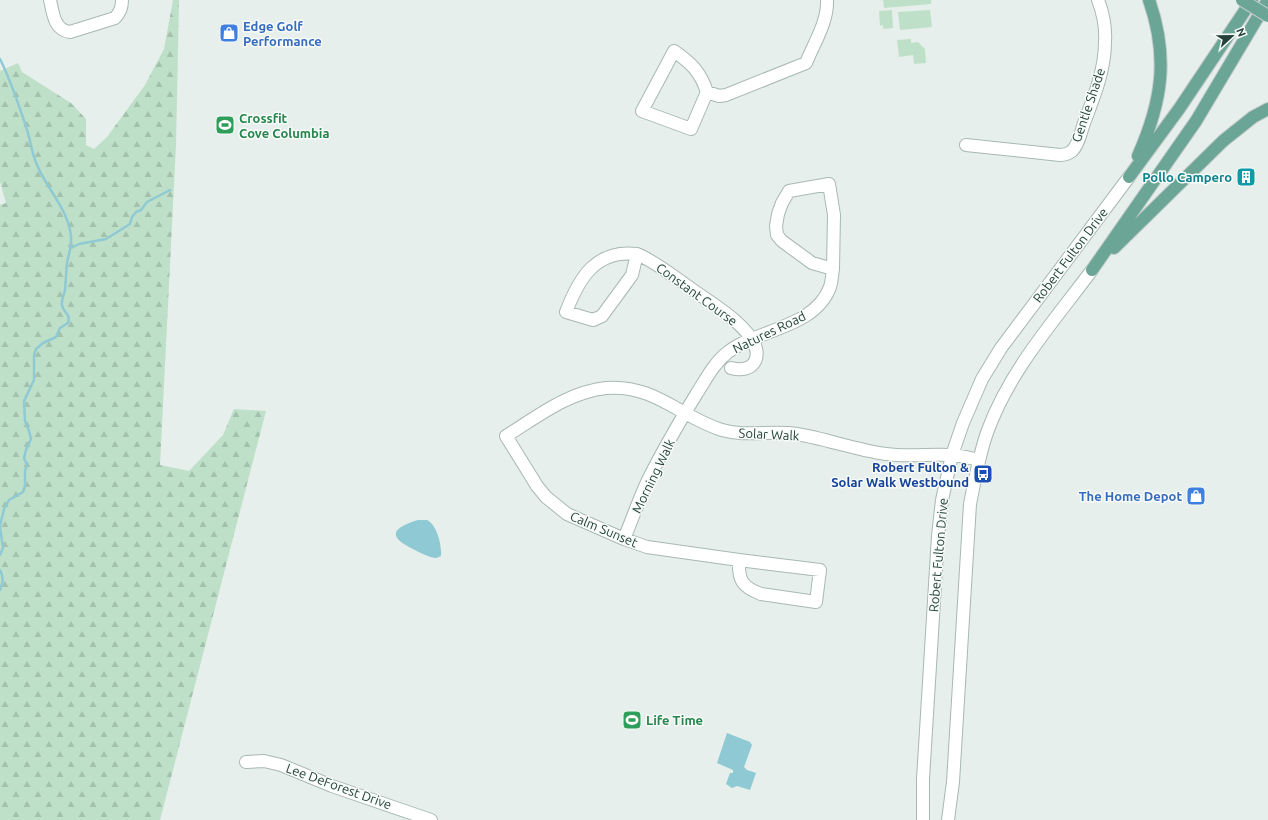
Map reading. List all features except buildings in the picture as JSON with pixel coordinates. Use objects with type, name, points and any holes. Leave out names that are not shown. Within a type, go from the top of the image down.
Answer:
[{"type":"main road","points":[[1129,177],[1147,136],[1158,102],[1160,86],[1161,67],[1158,32],[1149,0]]},
{"type":"main road","points":[[1242,0],[1268,16]]},
{"type":"main road","points":[[1129,177],[1179,109],[1252,0]]},
{"type":"main road","points":[[1092,270],[1196,121],[1268,0]]},
{"type":"main road","points":[[1092,270],[1223,141],[1253,117],[1268,109]]},
{"type":"street","points":[[50,0],[56,22],[64,31],[70,32],[115,18],[122,8],[122,0]]},
{"type":"street","points":[[708,92],[690,129],[642,111],[674,50],[699,72],[708,92],[719,96],[726,95],[806,63],[825,18],[827,0]]},
{"type":"street","name":"Gentle Shade","points":[[966,145],[1060,155],[1072,151],[1077,142],[1095,93],[1104,60],[1104,25],[1098,0]]},
{"type":"street","name":"Robert Fulton Drive","points":[[923,820],[923,780],[938,536],[942,500],[952,455],[963,423],[982,379],[1001,348],[1129,177]]},
{"type":"street","name":"Natures Road","points":[[685,413],[713,368],[723,356],[729,351],[752,339],[793,322],[810,312],[818,305],[830,287],[833,269],[834,215],[829,184],[789,191],[778,214],[776,226],[777,235],[782,241],[812,263],[833,269]]},
{"type":"street","name":"Constant Course","points":[[637,254],[632,275],[602,316],[593,320],[566,312],[581,280],[592,267],[612,255],[628,253],[637,254],[654,263],[734,319],[752,339]]},
{"type":"street","name":"Robert Fulton Drive","points":[[948,820],[952,782],[970,504],[979,460],[988,430],[1005,392],[1022,364],[1092,270]]},
{"type":"street","points":[[731,368],[742,370],[751,365],[757,355],[757,350],[752,339]]},
{"type":"street","name":"Solar Walk","points":[[506,436],[564,400],[582,393],[606,388],[619,388],[644,392],[722,430],[745,434],[796,434],[869,451],[898,456],[952,455],[979,460]]},
{"type":"street","name":"Morning Walk","points":[[624,539],[648,482],[685,413]]},
{"type":"street","name":"Calm Sunset","points":[[506,436],[546,498],[567,514],[624,539],[647,547],[820,570],[816,602],[761,594],[752,590],[746,586],[740,578],[738,570],[739,560]]},
{"type":"street","name":"Lee DeForest Drive","points":[[246,762],[264,761],[280,765],[332,786],[431,820]]},
{"type":"green space","points":[[173,0],[179,0],[176,145],[160,465],[189,471],[223,435],[234,409],[266,411],[160,820],[0,820],[0,205],[6,203],[0,182],[0,71],[18,63],[22,72],[71,103],[86,119],[86,145],[94,149],[107,137],[145,85],[164,49]]},
{"type":"green space","points":[[883,0],[931,0],[931,4],[884,8]]},
{"type":"green space","points":[[892,10],[893,28],[883,29],[883,25],[880,26],[879,11]]},
{"type":"green space","points":[[930,10],[932,27],[900,30],[898,12]]},
{"type":"green space","points":[[911,39],[911,43],[918,42],[925,49],[926,63],[914,64],[913,55],[899,57],[897,40]]},
{"type":"water","points":[[418,520],[427,520],[434,526],[440,541],[441,556],[435,558],[425,555],[406,545],[397,537],[396,533],[402,526]]},
{"type":"water","points":[[727,733],[750,742],[752,745],[744,767],[747,770],[756,773],[750,790],[737,786],[732,788],[726,784],[730,773],[733,773],[733,770],[717,763]]},
{"type":"waterway","points":[[0,59],[19,105],[35,161],[41,174],[62,208],[71,236],[65,290],[62,299],[63,308],[69,319],[68,323],[60,328],[56,337],[43,343],[36,349],[34,355],[34,380],[24,401],[25,421],[31,439],[24,458],[27,465],[25,471],[25,486],[23,492],[9,500],[4,509],[0,526]]},
{"type":"waterway","points":[[71,248],[79,244],[106,239],[130,224],[132,217],[136,212],[141,210],[147,202],[170,190]]},
{"type":"waterway","points":[[0,527],[3,548],[0,555]]},
{"type":"waterway","points":[[0,570],[3,580],[0,590]]},
{"type":"place","name":"Edge Golf Performance","points":[[229,33]]},
{"type":"place","name":"Crossfit Cove Columbia","points":[[225,125]]},
{"type":"place","name":"Pollo Campero","points":[[1246,177]]},
{"type":"place","name":"Robert Fulton & Solar Walk Westbound","points":[[983,474]]},
{"type":"place","name":"The Home Depot","points":[[1196,496]]},
{"type":"place","name":"Life Time","points":[[632,720]]}]
